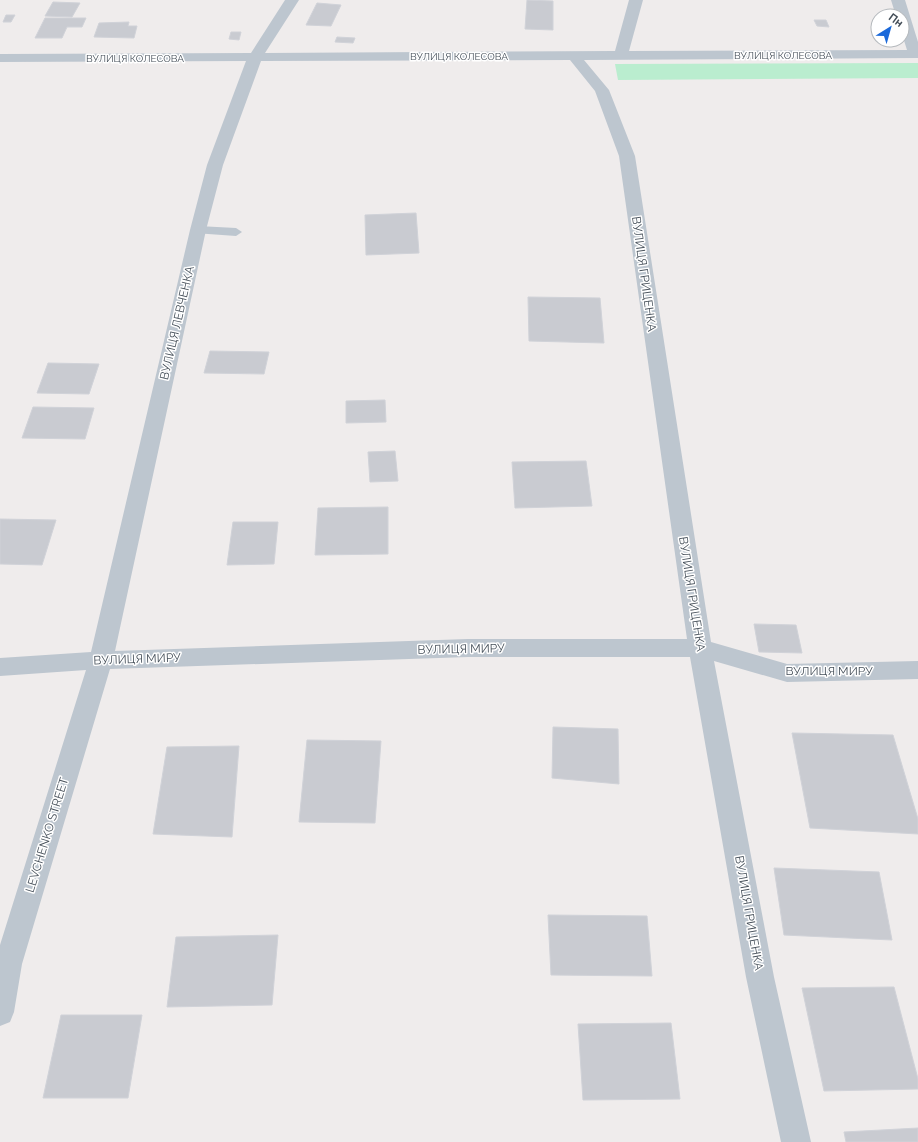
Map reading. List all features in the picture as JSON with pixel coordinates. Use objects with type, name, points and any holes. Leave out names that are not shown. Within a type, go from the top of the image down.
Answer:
[{"type":"street","name":"ВУЛИЦЯ ЛЕВЧЕНКА","points":[[101,660],[198,230],[215,164],[255,57],[292,0]]},
{"type":"street","points":[[621,55],[636,0]]},
{"type":"street","points":[[898,0],[917,54]]},
{"type":"street","name":"ВУЛИЦЯ КОЛЕСОВА","points":[[0,58],[917,54]]},
{"type":"street","name":"ВУЛИЦЯ ГРИЦЕНКА","points":[[574,56],[602,90],[627,156],[700,648],[760,977],[796,1142]]},
{"type":"street","name":"ВУЛИЦЯ МИРУ","points":[[0,667],[101,660],[468,648],[700,648],[787,673],[918,670]]},
{"type":"street","name":"LEVCHENKO STREET","points":[[0,1012],[8,964],[101,660]]},
{"type":"lane","points":[[198,230],[236,232]]},
{"type":"green space","points":[[918,63],[918,78],[618,80],[615,64]]},
{"type":"building","points":[[527,0],[553,1],[553,30],[525,29]]},
{"type":"building","points":[[53,2],[80,3],[72,17],[45,16]]},
{"type":"building","points":[[317,3],[341,5],[331,26],[306,25]]},
{"type":"building","points":[[6,15],[15,15],[11,22],[3,22]]},
{"type":"building","points":[[45,18],[86,18],[82,27],[67,27],[62,38],[35,38]]},
{"type":"building","points":[[814,20],[826,20],[829,27],[817,26]]},
{"type":"building","points":[[129,22],[128,26],[137,26],[134,38],[94,37],[99,23]]},
{"type":"building","points":[[231,32],[241,32],[239,40],[229,39]]},
{"type":"building","points":[[337,37],[355,38],[353,43],[335,42]]},
{"type":"building","points":[[416,213],[419,253],[366,255],[365,215]]},
{"type":"building","points":[[528,297],[600,298],[604,343],[529,341]]},
{"type":"building","points":[[210,351],[269,352],[264,374],[204,373]]},
{"type":"building","points":[[48,363],[99,364],[89,394],[37,393]]},
{"type":"building","points":[[385,400],[386,422],[346,423],[346,401]]},
{"type":"building","points":[[33,407],[94,408],[85,439],[22,438]]},
{"type":"building","points":[[395,451],[398,481],[370,482],[368,452]]},
{"type":"building","points":[[586,461],[592,506],[515,508],[512,462]]},
{"type":"building","points":[[388,507],[388,554],[315,555],[318,508]]},
{"type":"building","points":[[0,519],[56,520],[42,565],[0,564]]},
{"type":"building","points":[[233,522],[278,522],[274,564],[227,565]]},
{"type":"building","points":[[754,624],[796,625],[802,653],[759,652]]},
{"type":"building","points":[[553,727],[618,729],[619,784],[552,778]]},
{"type":"building","points":[[792,733],[893,735],[918,819],[918,834],[810,828]]},
{"type":"building","points":[[307,740],[381,741],[375,823],[299,822]]},
{"type":"building","points":[[239,746],[232,837],[153,834],[167,747]]},
{"type":"building","points":[[774,868],[879,872],[892,940],[784,935]]},
{"type":"building","points":[[548,915],[647,916],[652,976],[551,975]]},
{"type":"building","points":[[278,935],[272,1005],[167,1007],[176,937]]},
{"type":"building","points":[[894,987],[918,1079],[918,1089],[824,1091],[802,988]]},
{"type":"building","points":[[61,1015],[142,1015],[128,1098],[43,1098]]},
{"type":"building","points":[[671,1023],[680,1099],[583,1100],[578,1024]]},
{"type":"building","points":[[918,1128],[918,1142],[846,1142],[844,1132]]}]
